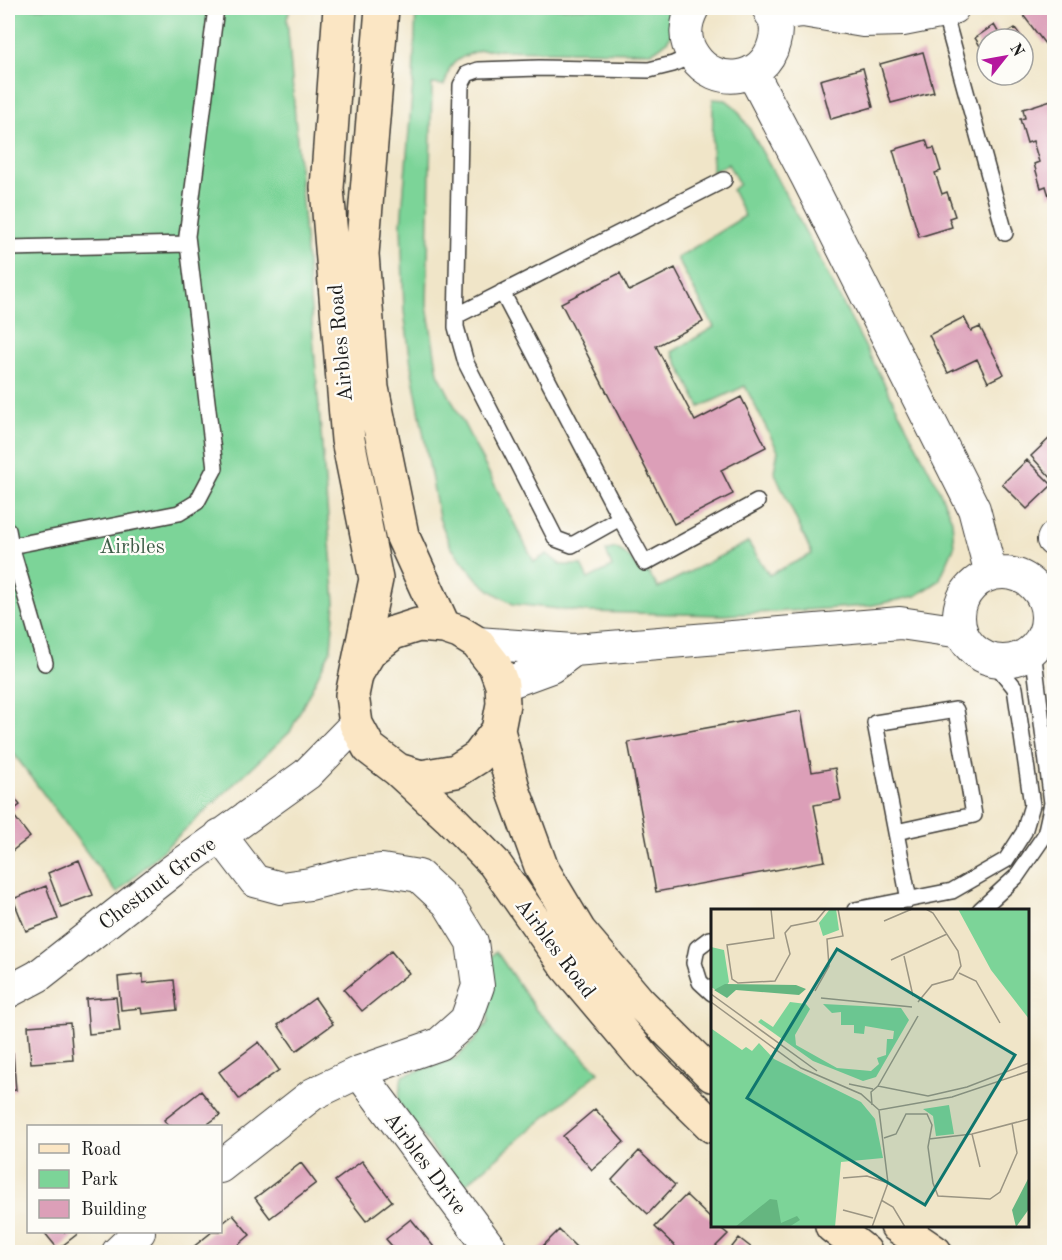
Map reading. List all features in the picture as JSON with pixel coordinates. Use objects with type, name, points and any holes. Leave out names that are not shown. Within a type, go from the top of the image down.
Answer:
[{"type":"main road","name":"Airbles Road","points":[[340,8],[327,188],[348,440],[376,579],[352,694],[362,736],[449,816],[494,863],[567,967],[648,1063],[711,1125]]},
{"type":"main road","name":"Airbles Road","points":[[382,8],[362,254],[372,388],[402,535],[444,627]]},
{"type":"main road","name":"Airbles Road","points":[[357,674],[370,651],[393,633],[418,626],[444,627],[459,632],[477,644],[495,666],[502,685],[503,704],[498,730],[514,792],[542,869],[579,931],[639,1002],[711,1074]]},
{"type":"main road","name":"Airbles Road","points":[[398,770],[421,777],[456,771],[478,757],[498,730]]},
{"type":"main road","points":[[833,1227],[865,1252]]},
{"type":"main road","points":[[898,1227],[935,1252]]},
{"type":"street","points":[[693,8],[687,22],[686,36],[689,50],[698,62],[709,71],[722,77],[737,77],[752,72],[764,63],[772,50],[776,36],[770,11],[803,11],[863,21],[903,20],[949,10]]},
{"type":"street","points":[[752,72],[974,509],[991,574]]},
{"type":"street","points":[[1006,573],[1024,578],[1048,600],[1047,626],[1033,650],[1020,659],[993,661],[979,655],[967,645],[960,632],[958,616],[962,600],[970,587],[982,577],[1006,573]]},
{"type":"street","points":[[900,623],[962,600]]},
{"type":"street","points":[[477,644],[574,650],[900,623],[960,632]]},
{"type":"street","points":[[502,685],[551,667],[574,650]]},
{"type":"street","name":"Chestnut Grove","points":[[8,992],[38,975],[220,835],[362,736]]},
{"type":"street","points":[[220,835],[255,881],[281,888],[310,884],[354,873],[382,870],[419,876],[448,903],[472,942],[478,986],[465,1020],[439,1044],[359,1072],[313,1094],[222,1165]]},
{"type":"street","name":"Airbles Drive","points":[[359,1072],[493,1252]]},
{"type":"street","points":[[118,1252],[138,1233]]},
{"type":"lane","points":[[9,547],[179,513],[197,502],[215,468],[186,236],[216,8]]},
{"type":"lane","points":[[949,10],[1005,233]]},
{"type":"lane","points":[[620,518],[572,545],[556,539],[466,363],[456,327],[461,85],[467,74],[478,70],[539,68],[649,70],[674,64],[693,55]]},
{"type":"lane","points":[[456,316],[724,180]]},
{"type":"lane","points":[[8,248],[188,244]]},
{"type":"lane","points":[[502,292],[645,562],[757,502]]},
{"type":"lane","points":[[8,530],[9,547],[45,663]]},
{"type":"lane","points":[[981,909],[1016,877],[1045,836],[1052,803],[1033,650]]},
{"type":"lane","points":[[860,909],[952,891],[1006,860],[1024,832],[1032,805],[1015,688],[993,661]]},
{"type":"lane","points":[[896,832],[974,815],[956,710],[875,723],[909,900]]},
{"type":"lane","points":[[711,939],[697,948],[694,963],[700,982],[711,992]]},
{"type":"green space","name":"Airbles","points":[[8,8],[290,8],[287,19],[335,603],[331,649],[290,732],[117,893],[8,746]]},
{"type":"green space","points":[[416,8],[677,8],[672,34],[665,43],[652,52],[480,50],[462,57],[455,63],[449,70],[444,85],[432,84],[427,305],[438,373],[534,562],[547,554],[561,565],[581,565],[588,579],[612,567],[606,551],[615,548],[629,558],[640,572],[647,570],[658,588],[748,542],[769,575],[812,554],[774,471],[778,451],[745,386],[700,407],[672,352],[714,327],[677,258],[745,216],[732,190],[739,184],[728,164],[712,172],[713,99],[726,100],[736,108],[749,128],[936,483],[952,520],[954,547],[939,581],[916,596],[869,606],[723,615],[587,612],[513,604],[491,591],[477,579],[451,547],[439,518],[412,372],[404,311],[401,224],[413,83]]},
{"type":"green space","points":[[496,951],[536,1010],[599,1072],[461,1188],[398,1102],[402,1076],[456,1058],[474,1041],[488,1022],[489,959]]},
{"type":"building","points":[[1025,8],[1054,8],[1054,37],[1045,44],[1035,31],[1035,27],[1032,27],[1020,11]]},
{"type":"building","points":[[923,52],[934,92],[891,103],[880,64]]},
{"type":"building","points":[[863,68],[873,107],[831,119],[820,80]]},
{"type":"building","points":[[1054,99],[1054,194],[1049,196],[1046,186],[1041,188],[1034,164],[1039,162],[1033,141],[1027,143],[1020,119],[1025,118],[1023,109]]},
{"type":"building","points":[[926,140],[929,149],[934,148],[941,171],[935,173],[942,194],[947,192],[955,216],[949,218],[952,227],[919,237],[893,150]]},
{"type":"building","points":[[675,268],[703,322],[656,346],[695,421],[741,397],[766,447],[721,470],[733,494],[674,524],[561,303],[620,273],[629,291]]},
{"type":"building","points":[[964,317],[971,331],[980,327],[1004,374],[988,382],[977,359],[948,373],[929,335]]},
{"type":"building","points":[[1054,434],[1054,479],[1053,480],[1031,456]]},
{"type":"building","points":[[1027,460],[1052,485],[1027,509],[1002,484]]},
{"type":"building","points":[[801,711],[812,772],[835,768],[841,800],[814,805],[825,861],[656,892],[628,742]]},
{"type":"building","points":[[8,789],[20,805],[11,812],[30,837],[8,854]]},
{"type":"building","points":[[79,860],[93,895],[61,907],[48,873]]},
{"type":"building","points":[[46,886],[58,919],[26,931],[13,899]]},
{"type":"building","points":[[391,951],[409,973],[362,1011],[344,990]]},
{"type":"building","points":[[143,974],[143,983],[174,980],[177,1010],[142,1014],[141,1008],[121,1010],[118,977]]},
{"type":"building","points":[[116,997],[120,1031],[89,1034],[86,999]]},
{"type":"building","points":[[315,998],[333,1024],[296,1051],[278,1025]]},
{"type":"building","points":[[70,1023],[73,1060],[31,1063],[28,1026]]},
{"type":"building","points":[[259,1042],[279,1070],[239,1099],[219,1072]]},
{"type":"building","points":[[13,1053],[16,1090],[8,1091],[8,1054]]},
{"type":"building","points":[[201,1091],[220,1115],[206,1125],[167,1125],[164,1120]]},
{"type":"building","points":[[595,1109],[624,1142],[592,1170],[563,1136]]},
{"type":"building","points":[[639,1151],[675,1185],[648,1214],[612,1180]]},
{"type":"building","points":[[362,1161],[392,1201],[366,1221],[335,1181]]},
{"type":"building","points":[[301,1163],[316,1183],[270,1218],[255,1198]]},
{"type":"building","points":[[686,1195],[711,1219],[711,1227],[719,1227],[728,1234],[710,1252],[681,1252],[655,1227]]},
{"type":"building","points":[[233,1215],[250,1235],[230,1252],[187,1252],[211,1233],[222,1233],[222,1223]]},
{"type":"building","points":[[411,1219],[438,1252],[397,1252],[386,1239]]},
{"type":"building","points":[[559,1230],[581,1252],[537,1252]]},
{"type":"building","points":[[45,1233],[79,1233],[58,1249]]},
{"type":"building","points":[[739,1238],[757,1252],[728,1252]]}]
